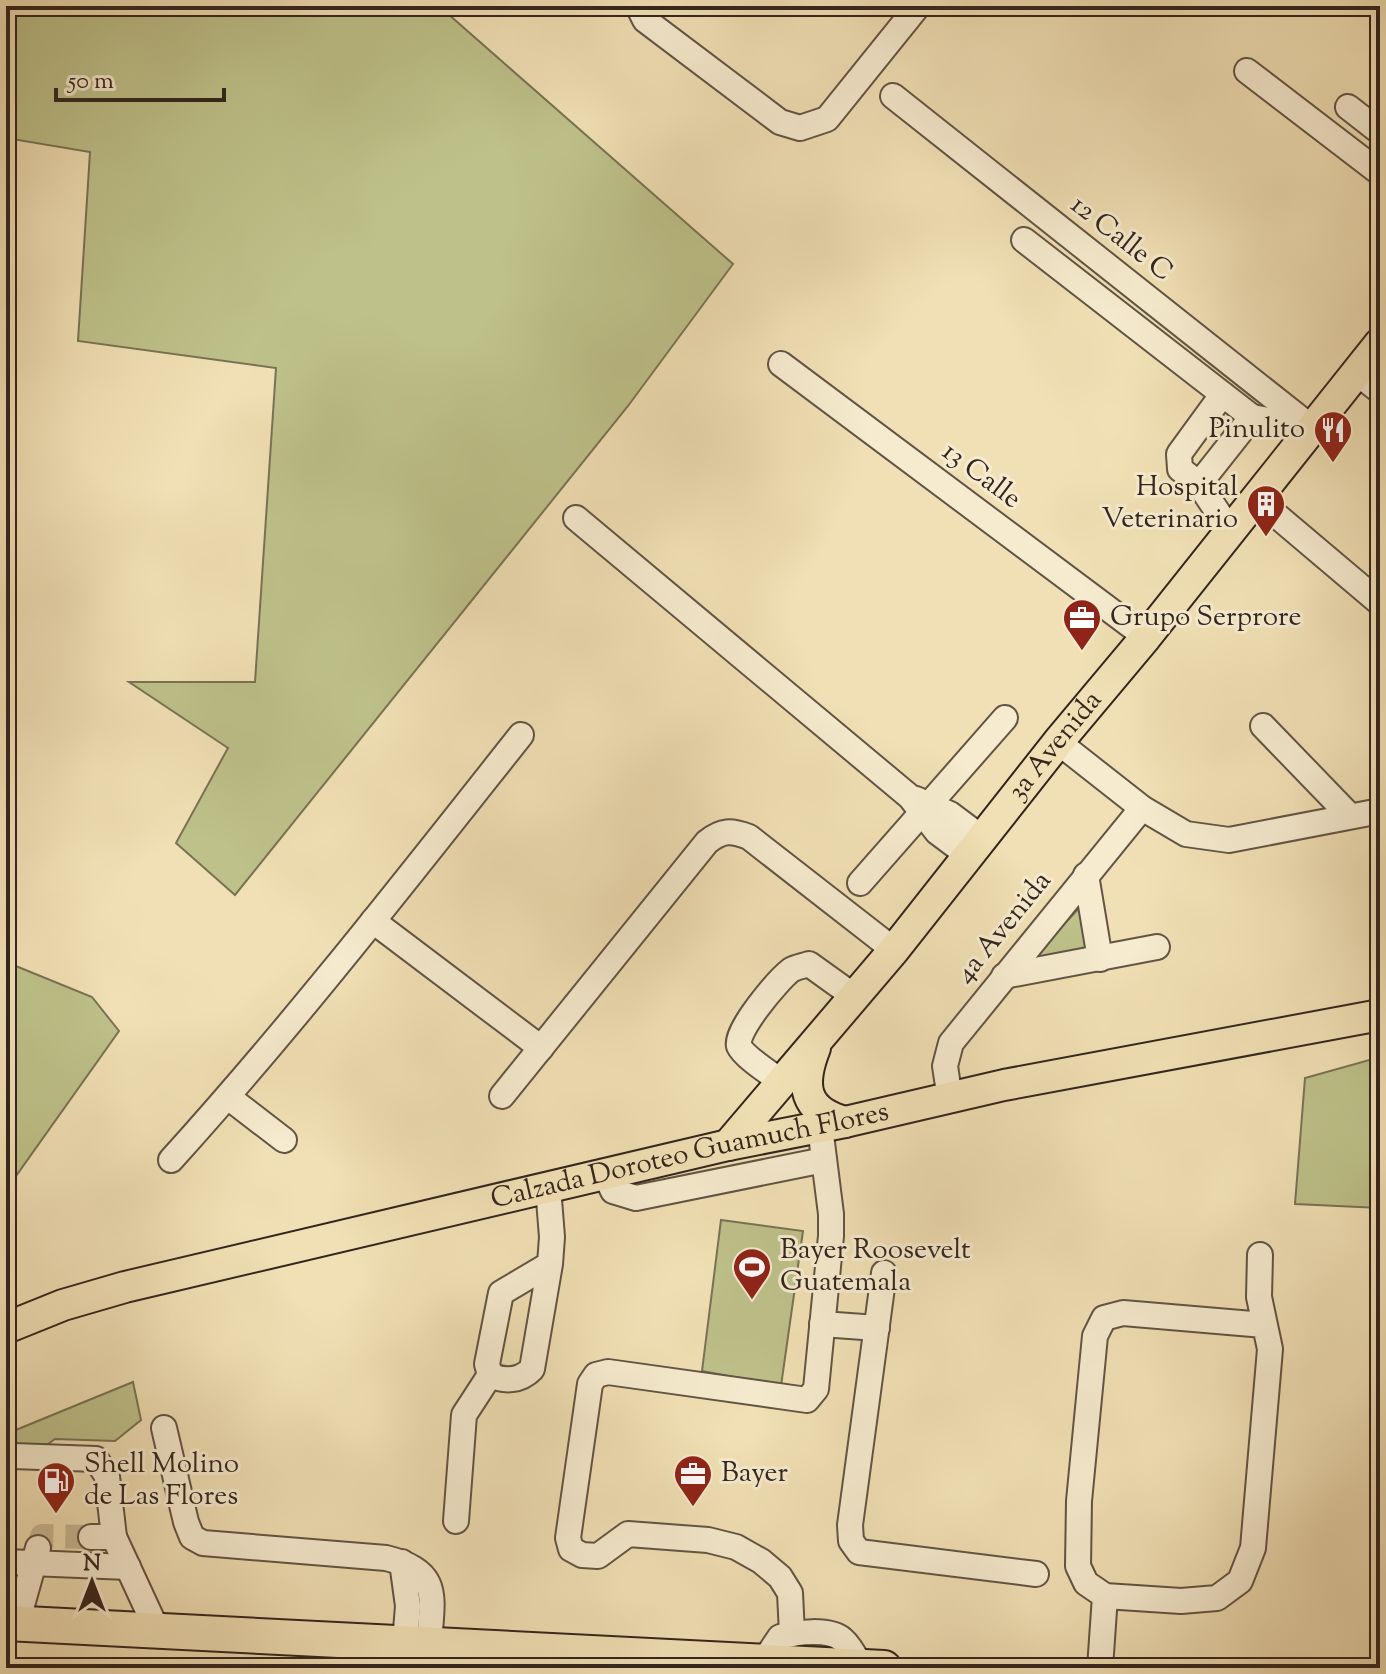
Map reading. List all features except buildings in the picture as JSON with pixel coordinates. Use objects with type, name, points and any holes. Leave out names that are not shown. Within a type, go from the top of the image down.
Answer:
[{"type":"highway","points":[[12,1623],[873,1667]]},
{"type":"highway","points":[[581,1654],[635,1662],[643,1668]]},
{"type":"main road","name":"3a Avenida","points":[[728,1145],[894,950],[1380,343]]},
{"type":"main road","name":"Calzada Doroteo Guamuch Flores","points":[[6,1328],[63,1305],[125,1287],[728,1145],[833,1125],[1004,1085],[1380,1015]]},
{"type":"main road","points":[[819,1039],[808,1070],[809,1098],[833,1125]]},
{"type":"street","points":[[638,6],[645,20],[768,113],[780,122],[800,128],[827,119],[918,6]]},
{"type":"street","points":[[1247,71],[1380,173]]},
{"type":"street","name":"12 Calle C","points":[[893,96],[1312,428]]},
{"type":"street","points":[[1348,107],[1380,132]]},
{"type":"street","points":[[1024,240],[1252,417],[1312,428]]},
{"type":"street","name":"13 Calle","points":[[781,364],[1146,637]]},
{"type":"street","points":[[1356,372],[1380,391]]},
{"type":"street","points":[[1222,395],[1179,454],[1180,469],[1199,484],[1231,532]]},
{"type":"street","points":[[1199,484],[1252,417]]},
{"type":"street","points":[[1257,499],[1380,603]]},
{"type":"street","points":[[576,518],[921,805],[950,814],[976,847]]},
{"type":"street","points":[[860,883],[921,805],[1005,718]]},
{"type":"street","points":[[1263,726],[1350,816]]},
{"type":"street","points":[[171,1160],[228,1097],[373,921],[521,735]]},
{"type":"street","points":[[1058,742],[1142,808],[1186,834],[1229,840],[1380,811]]},
{"type":"street","name":"4a Avenida","points":[[950,1099],[945,1066],[951,1043],[1142,808]]},
{"type":"street","points":[[502,1096],[707,842],[719,833],[733,831],[749,837],[894,950]]},
{"type":"street","points":[[1086,875],[1100,959]]},
{"type":"street","points":[[373,921],[541,1048]]},
{"type":"street","points":[[1004,976],[1157,947]]},
{"type":"street","points":[[782,1082],[741,1050],[737,1041],[741,1030],[769,995],[792,969],[809,964],[855,997]]},
{"type":"street","points":[[228,1097],[284,1140]]},
{"type":"street","points":[[792,1634],[790,1593],[780,1577],[761,1561],[736,1547],[708,1540],[628,1534],[598,1556],[582,1555],[571,1549],[568,1538],[590,1384],[596,1375],[608,1372],[807,1400],[816,1389],[831,1236],[824,1160],[833,1125]]},
{"type":"street","points":[[605,1174],[613,1191],[636,1198],[824,1160]]},
{"type":"street","points":[[490,1375],[500,1379],[516,1379],[526,1376],[532,1369],[550,1264],[552,1237],[548,1187]]},
{"type":"street","points":[[1260,1255],[1259,1297],[1270,1349],[1253,1548],[1240,1581],[1217,1598],[1181,1601],[1105,1596],[1086,1583],[1078,1566],[1079,1501],[1093,1351],[1095,1336],[1104,1318],[1123,1313],[1264,1325]]},
{"type":"street","points":[[456,1521],[464,1415],[490,1375],[487,1364],[501,1293],[550,1264]]},
{"type":"street","points":[[884,1273],[850,1525],[851,1541],[859,1552],[1036,1574]]},
{"type":"street","points":[[822,1324],[877,1328]]},
{"type":"street","points":[[164,1428],[192,1537],[203,1543],[386,1558],[402,1562],[422,1572],[431,1589],[417,1644]]},
{"type":"street","points":[[6,1458],[96,1459],[107,1476],[103,1537],[128,1567],[157,1630]]},
{"type":"street","points":[[6,1562],[36,1556],[128,1567]]},
{"type":"street","points":[[12,1623],[36,1556]]},
{"type":"street","points":[[1100,1668],[1105,1596]]},
{"type":"street","points":[[764,1661],[780,1637],[792,1634],[837,1636],[873,1667]]},
{"type":"green space","points":[[6,6],[439,6],[733,264],[628,406],[235,895],[176,843],[228,748],[129,682],[255,682],[276,368],[78,341],[90,152],[6,138]]},
{"type":"green space","points":[[1082,905],[1089,949],[1032,958]]},
{"type":"green space","points":[[6,962],[92,997],[119,1031],[6,1190]]},
{"type":"green space","points":[[1380,1057],[1380,1208],[1295,1204],[1305,1078]]},
{"type":"green space","name":"Bayer Roosevelt Guatemala","points":[[721,1220],[803,1231],[781,1386],[702,1371]]},
{"type":"green space","name":"Shell Molino de Las Flores","points":[[133,1382],[141,1420],[115,1441],[55,1439],[48,1444],[6,1444],[6,1434]]},
{"type":"tunnel","points":[[38,1548],[42,1536],[91,1537]]},
{"type":"place","name":"Pinulito","points":[[1333,464]]},
{"type":"place","name":"Hospital Veterinario","points":[[1266,538]]},
{"type":"place","name":"Grupo Serprore","points":[[1082,652]]},
{"type":"place","name":"Bayer Roosevelt Guatemala","points":[[752,1301]]},
{"type":"place","name":"Bayer","points":[[693,1508]]},
{"type":"place","name":"Shell Molino de Las Flores","points":[[56,1515]]}]
